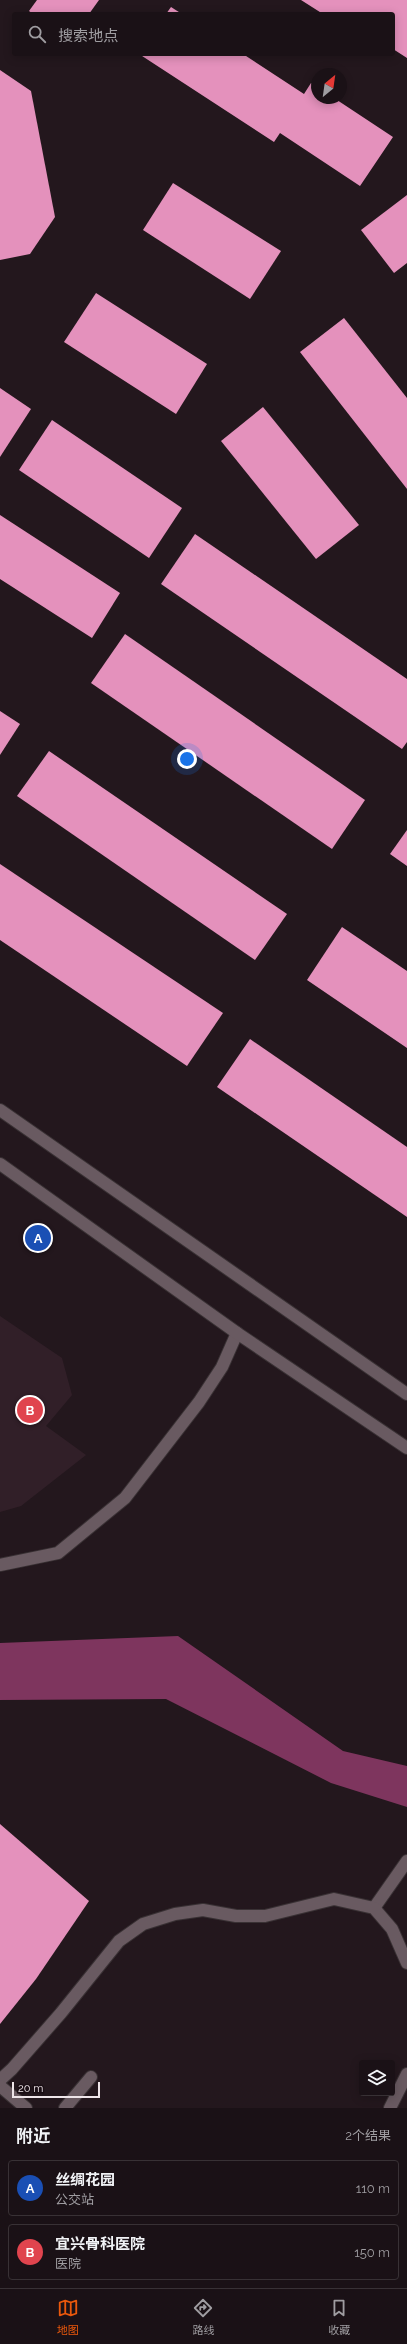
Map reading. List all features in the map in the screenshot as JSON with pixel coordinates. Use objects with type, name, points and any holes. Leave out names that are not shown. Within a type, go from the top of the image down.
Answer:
[{"type":"main road","points":[[0,1110],[407,1394]]},
{"type":"main road","points":[[0,1164],[237,1333],[407,1448]]},
{"type":"main road","points":[[0,1565],[58,1554],[125,1498],[199,1402],[222,1367],[237,1333]]},
{"type":"main road","points":[[374,1908],[407,1861]]},
{"type":"main road","points":[[0,2080],[12,2069],[61,2013],[119,1941],[143,1924],[175,1914],[203,1910],[236,1916],[265,1916],[334,1899],[374,1908],[392,1929],[407,1963]]},
{"type":"main road","points":[[390,2108],[407,2074]]},
{"type":"main road","points":[[65,2108],[91,2077]]},
{"type":"main road","points":[[0,2086],[26,2108]]},
{"type":"shaded area","points":[[0,1316],[62,1358],[72,1395],[46,1426],[86,1455],[21,1506],[0,1512]]},
{"type":"shaded area","points":[[178,1636],[343,1751],[407,1766],[407,1807],[331,1783],[166,1699],[0,1700],[0,1643]]},
{"type":"building","points":[[37,0],[99,0],[90,12],[29,11]]},
{"type":"building","points":[[301,0],[407,0],[407,58],[395,50],[395,12],[320,12]]},
{"type":"building","points":[[171,7],[179,12],[167,12]]},
{"type":"building","points":[[142,56],[246,56],[304,94],[311,83],[311,104],[343,104],[393,137],[360,186],[280,133],[274,142]]},
{"type":"building","points":[[0,70],[31,91],[55,217],[30,254],[0,260]]},
{"type":"building","points":[[173,183],[281,251],[250,299],[143,230]]},
{"type":"building","points":[[407,195],[407,263],[394,273],[361,230]]},
{"type":"building","points":[[96,293],[207,364],[176,414],[64,342]]},
{"type":"building","points":[[344,318],[407,398],[407,489],[300,352]]},
{"type":"building","points":[[0,388],[31,409],[0,457]]},
{"type":"building","points":[[263,407],[359,525],[316,559],[221,441]]},
{"type":"building","points":[[52,420],[182,508],[149,558],[19,470]]},
{"type":"building","points":[[0,515],[120,593],[92,638],[0,579]]},
{"type":"building","points":[[195,534],[407,679],[407,742],[402,749],[161,584]]},
{"type":"building","points":[[125,634],[365,800],[332,849],[91,683]]},
{"type":"building","points":[[0,711],[20,724],[0,755]]},
{"type":"building","points":[[49,751],[287,914],[255,960],[17,796]]},
{"type":"building","points":[[407,830],[407,866],[390,854]]},
{"type":"building","points":[[0,864],[223,1013],[187,1066],[0,940]]},
{"type":"building","points":[[342,927],[407,971],[407,1048],[307,980]]},
{"type":"building","points":[[250,1039],[407,1147],[407,1217],[217,1087]]},
{"type":"building","points":[[0,1824],[89,1901],[36,1979],[0,2024]]},
{"type":"place","name":"丝绸花园","points":[[38,1238]]},
{"type":"place","name":"宜兴骨科医院","points":[[30,1410]]}]
